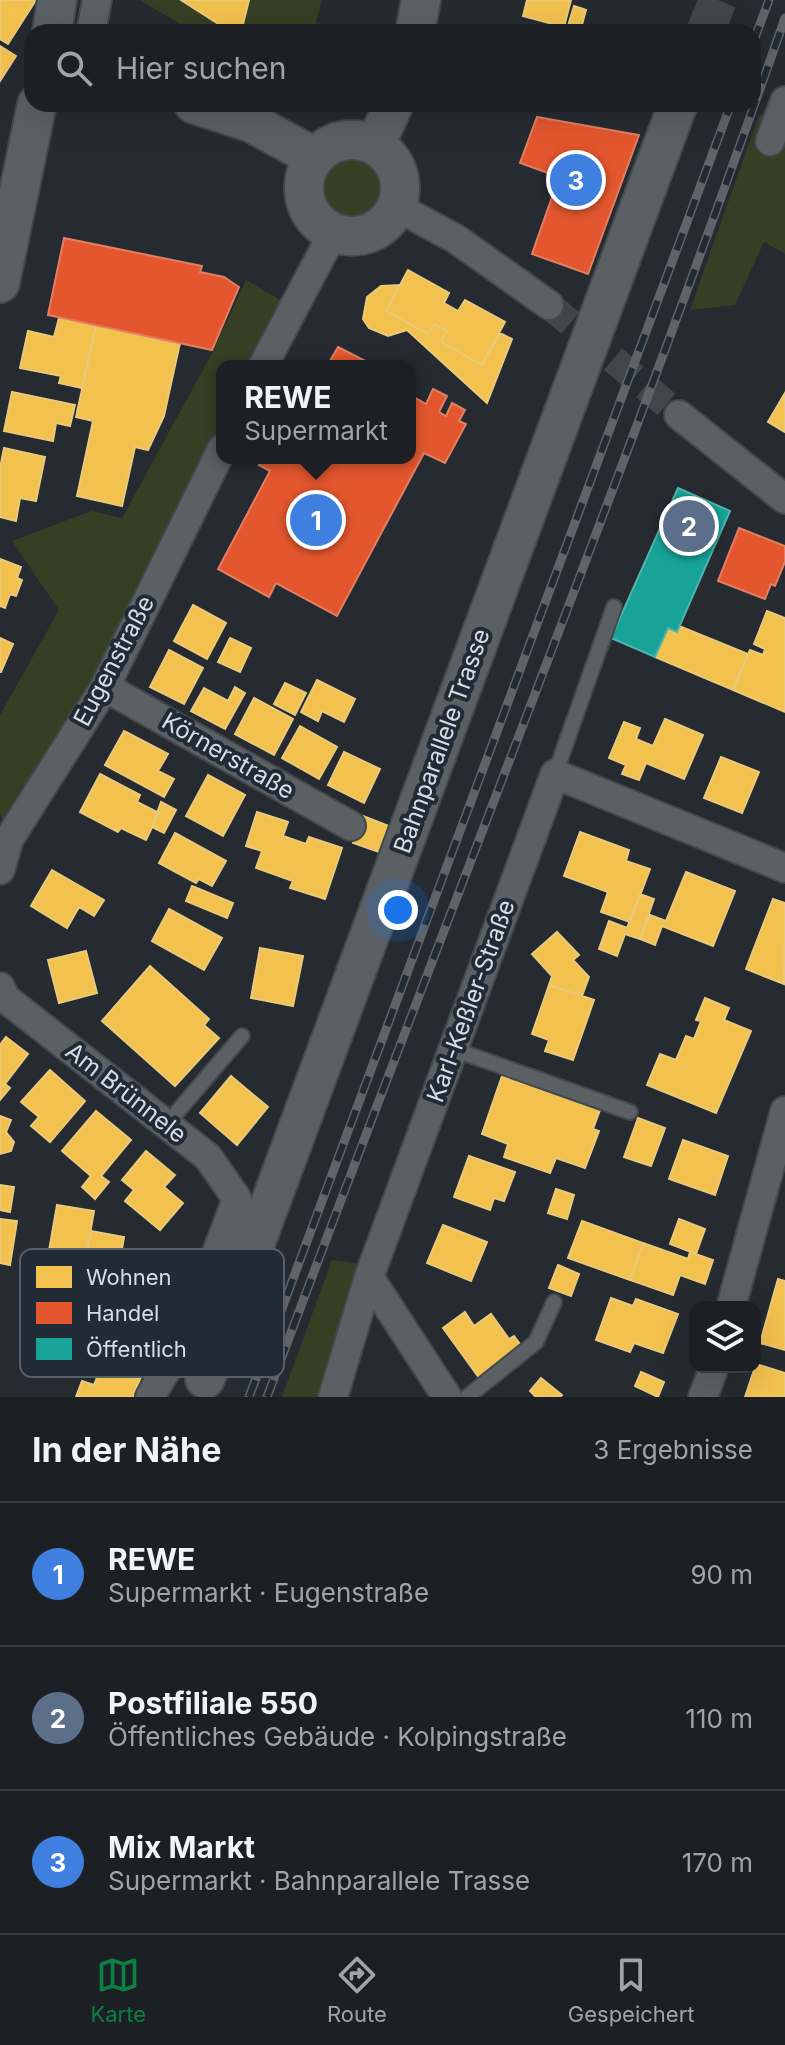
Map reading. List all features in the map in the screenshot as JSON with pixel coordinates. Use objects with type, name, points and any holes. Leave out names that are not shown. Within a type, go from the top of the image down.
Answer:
[{"type":"main road","points":[[53,24],[57,0]]},
{"type":"main road","points":[[416,24],[421,0]]},
{"type":"main road","points":[[0,283],[35,112]]},
{"type":"main road","points":[[218,112],[252,123],[314,157]]},
{"type":"main road","points":[[375,145],[390,112]]},
{"type":"main road","name":"Bahnparallele Trasse","points":[[253,1249],[675,112]]},
{"type":"main road","points":[[342,140],[375,145],[388,156],[397,172],[400,189],[397,207],[386,223],[370,233],[352,237],[333,233],[318,223],[305,200],[305,173],[314,157],[327,146],[342,140]]},
{"type":"street","points":[[92,24],[97,0]]},
{"type":"street","points":[[770,141],[785,101]]},
{"type":"street","points":[[397,207],[456,239],[549,305]]},
{"type":"street","points":[[266,360],[333,233]]},
{"type":"street","points":[[679,415],[785,499]]},
{"type":"street","name":"Eugenstraße","points":[[0,870],[5,831],[105,687],[216,461]]},
{"type":"street","name":"Körnerstraße","points":[[105,687],[351,826]]},
{"type":"street","points":[[555,774],[785,868]]},
{"type":"street","name":"Karl-Keßler-Straße","points":[[333,1397],[369,1277],[555,774]]},
{"type":"street","name":"Am Brünnele","points":[[2,996],[208,1157],[237,1199],[218,1249]]},
{"type":"street","points":[[733,1301],[785,1111]]},
{"type":"street","points":[[369,1277],[447,1397]]},
{"type":"street","points":[[703,1397],[712,1373]]},
{"type":"street","name":"Am Brünnele","points":[[150,1397],[162,1377]]},
{"type":"lane","name":"Karl-Keßler-Straße","points":[[555,774],[614,607]]},
{"type":"lane","points":[[166,1125],[242,1036]]},
{"type":"lane","points":[[453,1049],[630,1112]]},
{"type":"lane","points":[[467,1397],[536,1342],[554,1302]]},
{"type":"green space","points":[[140,0],[322,0],[316,23],[322,24],[180,24]]},
{"type":"green space","points":[[759,115],[785,122],[785,254],[764,242],[735,305],[690,310]]},
{"type":"green space","points":[[352,149],[367,152],[380,161],[389,174],[392,189],[389,204],[380,217],[367,226],[352,229],[337,226],[324,217],[315,204],[312,189],[315,174],[324,161],[337,152]]},
{"type":"green space","points":[[246,280],[286,303],[259,360],[216,360],[216,447],[161,559],[9,828],[0,814],[0,715],[59,610],[12,541],[91,511],[122,518],[211,355]]},
{"type":"green space","points":[[332,1260],[368,1265],[327,1397],[282,1397]]},
{"type":"building: Wohnen","points":[[0,0],[36,0],[8,44],[0,39]]},
{"type":"building: Wohnen","points":[[181,0],[249,0],[243,24],[218,24]]},
{"type":"building: Wohnen","points":[[527,0],[571,0],[565,24],[523,16]]},
{"type":"building: Wohnen","points":[[574,6],[586,10],[582,24],[569,24]]},
{"type":"building: Wohnen","points":[[0,46],[16,56],[0,81]]},
{"type":"building: Wohnen","points":[[408,270],[449,293],[444,303],[458,311],[465,300],[505,322],[482,365],[441,342],[447,331],[434,324],[428,334],[386,311]]},
{"type":"building: Wohnen","points":[[400,285],[386,311],[428,334],[434,324],[447,331],[441,342],[482,365],[500,333],[512,339],[487,403],[407,330],[388,336],[369,328],[363,319],[367,297],[381,286]]},
{"type":"building: Wohnen","points":[[59,318],[96,325],[82,388],[59,383],[61,376],[20,368],[28,331],[54,337]]},
{"type":"building: Wohnen","points":[[96,325],[180,343],[164,416],[148,450],[135,447],[122,506],[77,496],[93,421],[76,417]]},
{"type":"building: Wohnen","points":[[12,392],[75,405],[70,426],[56,423],[53,441],[4,431]]},
{"type":"building: Wohnen","points":[[785,393],[785,432],[768,422]]},
{"type":"building: Wohnen","points":[[4,448],[45,457],[36,501],[20,498],[16,521],[0,517],[0,468]]},
{"type":"building: Wohnen","points":[[0,559],[21,567],[17,578],[22,580],[16,596],[10,594],[5,608],[0,606]]},
{"type":"building: Wohnen","points":[[193,605],[226,623],[207,659],[174,641]]},
{"type":"building: Wohnen","points":[[767,611],[785,618],[785,712],[733,690],[750,650],[763,655],[765,649],[754,644]]},
{"type":"building: Wohnen","points":[[679,626],[748,654],[733,690],[655,657],[668,628],[677,632]]},
{"type":"building: Wohnen","points":[[0,638],[13,644],[1,672],[0,672]]},
{"type":"building: Wohnen","points":[[230,638],[251,648],[240,672],[218,662]]},
{"type":"building: Wohnen","points":[[169,650],[203,668],[184,704],[150,687]]},
{"type":"building: Wohnen","points":[[317,680],[355,699],[344,722],[322,711],[318,721],[301,712]]},
{"type":"building: Wohnen","points":[[285,683],[306,693],[295,715],[274,704]]},
{"type":"building: Wohnen","points":[[235,687],[245,693],[225,729],[191,711],[204,688],[228,701]]},
{"type":"building: Wohnen","points":[[254,698],[293,719],[274,755],[235,734]]},
{"type":"building: Wohnen","points":[[665,719],[703,735],[684,779],[646,763],[639,780],[622,774],[626,765],[609,758],[624,722],[640,728],[636,739],[653,746]]},
{"type":"building: Wohnen","points":[[300,726],[337,747],[319,779],[282,758]]},
{"type":"building: Wohnen","points":[[124,731],[168,754],[158,771],[174,779],[164,797],[105,765]]},
{"type":"building: Wohnen","points":[[344,752],[380,769],[364,803],[328,785]]},
{"type":"building: Wohnen","points":[[721,757],[759,772],[742,813],[704,798]]},
{"type":"building: Wohnen","points":[[100,774],[140,795],[137,802],[159,813],[146,840],[121,828],[118,832],[80,812]]},
{"type":"building: Wohnen","points":[[208,775],[245,795],[223,836],[186,816]]},
{"type":"building: Wohnen","points":[[161,802],[176,810],[164,833],[152,827]]},
{"type":"building: Wohnen","points":[[257,812],[288,822],[283,836],[306,844],[309,837],[342,848],[325,899],[290,888],[293,881],[256,868],[262,851],[246,846]]},
{"type":"building: Wohnen","points":[[363,816],[389,826],[379,852],[353,843]]},
{"type":"building: Wohnen","points":[[580,832],[629,850],[626,861],[650,869],[630,922],[601,912],[608,892],[564,876]]},
{"type":"building: Wohnen","points":[[175,833],[226,861],[212,886],[199,879],[196,883],[159,863]]},
{"type":"building: Wohnen","points":[[52,870],[104,900],[94,916],[79,907],[67,928],[31,906]]},
{"type":"building: Wohnen","points":[[686,872],[735,891],[713,946],[662,926],[655,945],[640,939],[650,915],[666,921]]},
{"type":"building: Wohnen","points":[[192,886],[233,903],[227,918],[186,901]]},
{"type":"building: Wohnen","points":[[640,894],[654,899],[640,939],[625,934],[617,956],[599,949],[609,921],[627,928]]},
{"type":"building: Wohnen","points":[[773,899],[785,903],[784,984],[746,969]]},
{"type":"building: Wohnen","points":[[169,909],[222,938],[204,970],[152,941]]},
{"type":"building: Wohnen","points":[[557,932],[579,955],[573,960],[589,977],[582,996],[549,985],[552,976],[532,954]]},
{"type":"building: Wohnen","points":[[260,948],[303,956],[293,1006],[251,998]]},
{"type":"building: Wohnen","points":[[86,951],[97,993],[59,1003],[48,960]]},
{"type":"building: Wohnen","points":[[150,966],[209,1019],[204,1025],[219,1038],[175,1086],[102,1021]]},
{"type":"building: Wohnen","points":[[549,985],[594,1000],[573,1060],[545,1051],[549,1040],[532,1034]]},
{"type":"building: Wohnen","points":[[705,998],[729,1008],[724,1020],[751,1031],[716,1113],[647,1085],[660,1054],[676,1060],[686,1036],[694,1039],[701,1021],[696,1020]]},
{"type":"building: Wohnen","points":[[6,1037],[28,1054],[5,1084],[10,1088],[0,1100],[0,1045]]},
{"type":"building: Wohnen","points":[[50,1070],[85,1101],[50,1142],[31,1126],[39,1117],[21,1102]]},
{"type":"building: Wohnen","points":[[231,1076],[268,1107],[237,1145],[200,1113]]},
{"type":"building: Wohnen","points":[[502,1076],[600,1110],[593,1129],[599,1131],[585,1168],[556,1158],[550,1173],[504,1157],[508,1144],[482,1134]]},
{"type":"building: Wohnen","points":[[96,1111],[131,1140],[101,1176],[109,1182],[95,1199],[82,1187],[91,1176],[62,1151]]},
{"type":"building: Wohnen","points":[[0,1116],[11,1120],[6,1132],[14,1142],[11,1151],[0,1154]]},
{"type":"building: Wohnen","points":[[638,1118],[665,1128],[651,1166],[624,1157]]},
{"type":"building: Wohnen","points":[[683,1140],[728,1156],[715,1195],[669,1179]]},
{"type":"building: Wohnen","points":[[146,1151],[175,1175],[164,1187],[183,1203],[160,1230],[125,1201],[134,1190],[122,1180]]},
{"type":"building: Wohnen","points":[[469,1156],[515,1172],[504,1201],[494,1198],[490,1210],[454,1197]]},
{"type":"building: Wohnen","points":[[0,1185],[14,1187],[10,1212],[0,1210]]},
{"type":"building: Wohnen","points":[[556,1189],[574,1195],[567,1219],[548,1213]]},
{"type":"building: Wohnen","points":[[57,1205],[94,1211],[87,1249],[49,1249]]},
{"type":"building: Wohnen","points":[[0,1219],[17,1221],[10,1265],[0,1263]]},
{"type":"building: Wohnen","points":[[679,1219],[705,1229],[696,1254],[670,1244]]},
{"type":"building: Wohnen","points":[[582,1221],[643,1243],[630,1280],[568,1258]]},
{"type":"building: Wohnen","points":[[443,1225],[487,1242],[471,1281],[427,1263]]},
{"type":"building: Wohnen","points":[[91,1231],[124,1237],[122,1249],[88,1249]]},
{"type":"building: Wohnen","points":[[643,1243],[688,1259],[690,1252],[713,1260],[705,1284],[680,1275],[673,1295],[630,1280]]},
{"type":"building: Wohnen","points":[[558,1265],[579,1274],[571,1296],[549,1288]]},
{"type":"building: Wohnen","points":[[778,1279],[785,1281],[785,1350],[761,1343]]},
{"type":"building: Wohnen","points":[[611,1298],[633,1306],[636,1299],[678,1314],[663,1353],[634,1343],[630,1352],[596,1340]]},
{"type":"building: Wohnen","points":[[465,1312],[474,1326],[491,1314],[509,1339],[514,1336],[523,1348],[480,1379],[443,1328]]},
{"type":"building: Wohnen","points":[[761,1366],[785,1373],[785,1397],[745,1397],[753,1373],[761,1373]]},
{"type":"building: Wohnen","points":[[641,1372],[664,1382],[658,1397],[635,1386]]},
{"type":"building: Wohnen","points":[[97,1377],[141,1377],[135,1391],[138,1397],[76,1397],[82,1381],[94,1385]]},
{"type":"building: Wohnen","points":[[541,1378],[562,1395],[536,1397],[530,1391]]},
{"type":"building: Handel","points":[[537,117],[639,135],[588,274],[532,254],[559,177],[520,163]]},
{"type":"building: Handel","points":[[64,238],[202,266],[200,272],[224,277],[239,287],[212,350],[48,315]]},
{"type":"building: Handel","points":[[338,347],[363,360],[330,360]]},
{"type":"building: Handel","points":[[433,389],[447,396],[439,412],[446,416],[452,403],[465,410],[459,421],[466,424],[445,463],[424,453],[337,616],[276,583],[269,597],[218,569],[270,471],[260,464],[416,464],[416,398],[426,404]]},
{"type":"building: Handel","points":[[739,528],[785,546],[785,562],[775,586],[771,584],[765,599],[718,581]]},
{"type":"building: Öffentlich","points":[[678,488],[730,511],[677,632],[668,628],[655,657],[611,638]]},
{"type":"tunnel","points":[[708,24],[718,0]]},
{"type":"tunnel","points":[[549,305],[679,415]]},
{"type":"railway","points":[[760,24],[769,0]]},
{"type":"railway","points":[[761,85],[785,18]]},
{"type":"railway","points":[[284,1303],[728,112]]},
{"type":"railway","points":[[284,1352],[595,537],[751,112]]},
{"type":"railway","points":[[249,1397],[256,1377]]},
{"type":"railway","points":[[267,1397],[275,1377]]},
{"type":"place","name":"Mix Markt","points":[[576,180]]},
{"type":"place","name":"REWE","points":[[316,520]]},
{"type":"place","name":"Postfiliale 550","points":[[689,526]]}]
